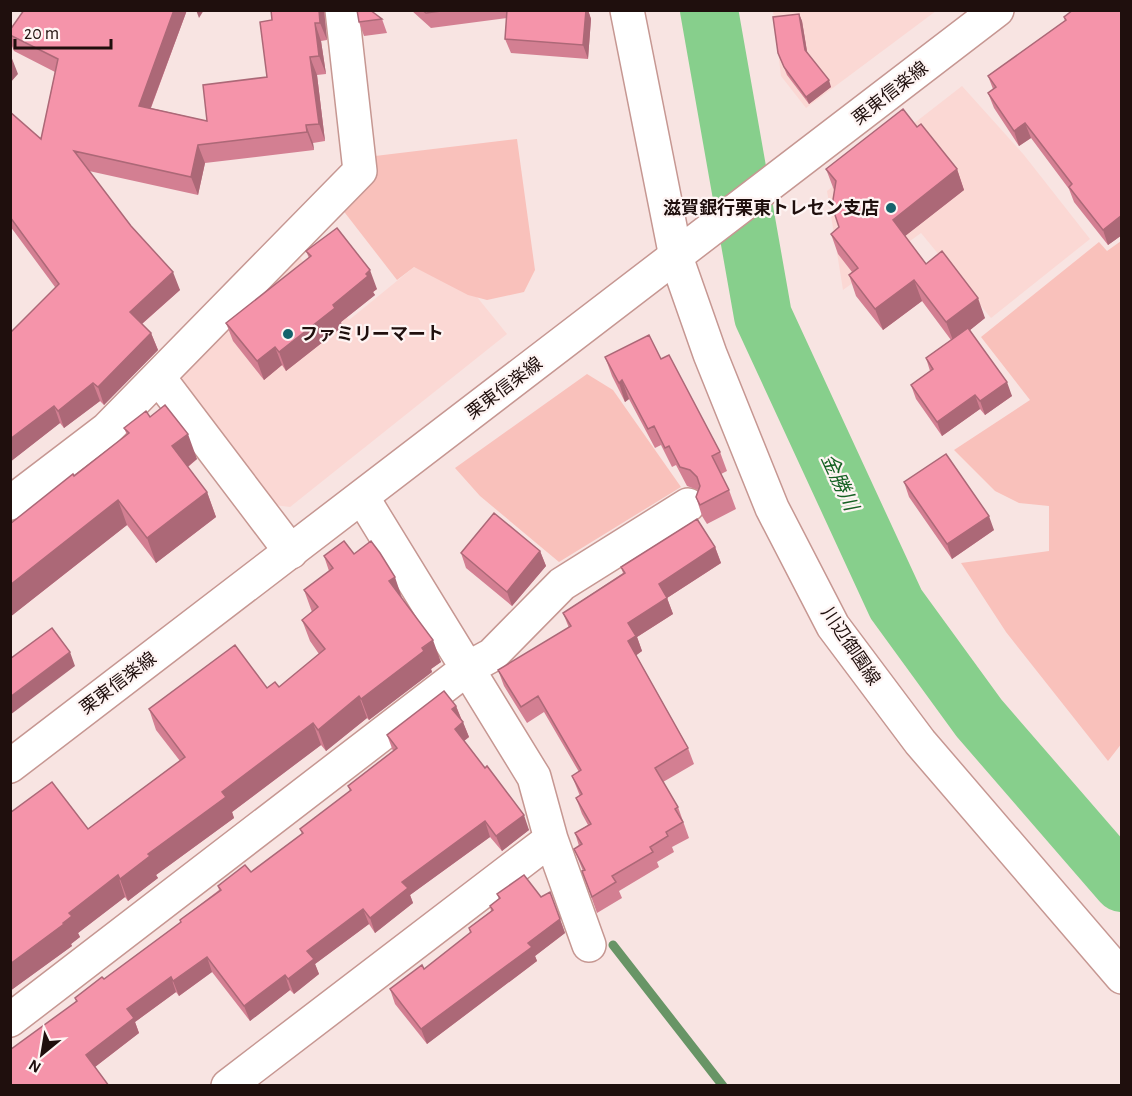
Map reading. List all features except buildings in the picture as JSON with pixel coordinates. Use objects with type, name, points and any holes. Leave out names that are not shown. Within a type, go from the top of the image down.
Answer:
[{"type":"street","points":[[10,503],[107,429],[360,171],[342,10]]},
{"type":"street","name":"川辺御園線","points":[[627,10],[676,257],[710,354],[772,507],[834,626],[920,742],[1122,977]]},
{"type":"street","name":"栗東信楽線","points":[[10,766],[997,10]]},
{"type":"street","points":[[159,378],[291,552]]},
{"type":"street","points":[[362,497],[534,777],[552,839],[589,945]]},
{"type":"street","points":[[10,1020],[468,668],[492,655],[562,584],[688,505]]},
{"type":"street","points":[[228,1086],[552,839]]},
{"type":"shaded area","points":[[773,11],[936,11],[806,108],[781,76]]},
{"type":"shaded area","points":[[962,86],[1024,155],[1090,239],[991,318],[921,233],[843,290],[827,191]]},
{"type":"shaded area","points":[[517,139],[535,270],[524,292],[487,300],[468,295],[414,267],[397,280],[342,209],[374,175],[375,156]]},
{"type":"shaded area","points":[[1121,241],[1122,743],[1108,761],[1006,632],[961,563],[1049,551],[1049,506],[1019,503],[995,491],[954,450],[1030,400],[981,337],[1099,242],[1107,251]]},
{"type":"shaded area","points":[[298,255],[349,320],[414,267],[477,297],[507,334],[290,507],[274,505],[182,386],[183,372]]},
{"type":"shaded area","points":[[587,374],[613,390],[681,487],[559,562],[480,496],[455,468]]},
{"type":"waterway","name":"金勝川","points":[[709,10],[763,316],[896,604],[979,718],[1122,883]]},
{"type":"waterway","points":[[613,945],[723,1086]]},
{"type":"place","name":"滋賀銀行栗東トレセン支店","points":[[891,208]]},
{"type":"place","name":"ファミリーマート","points":[[288,334]]}]
